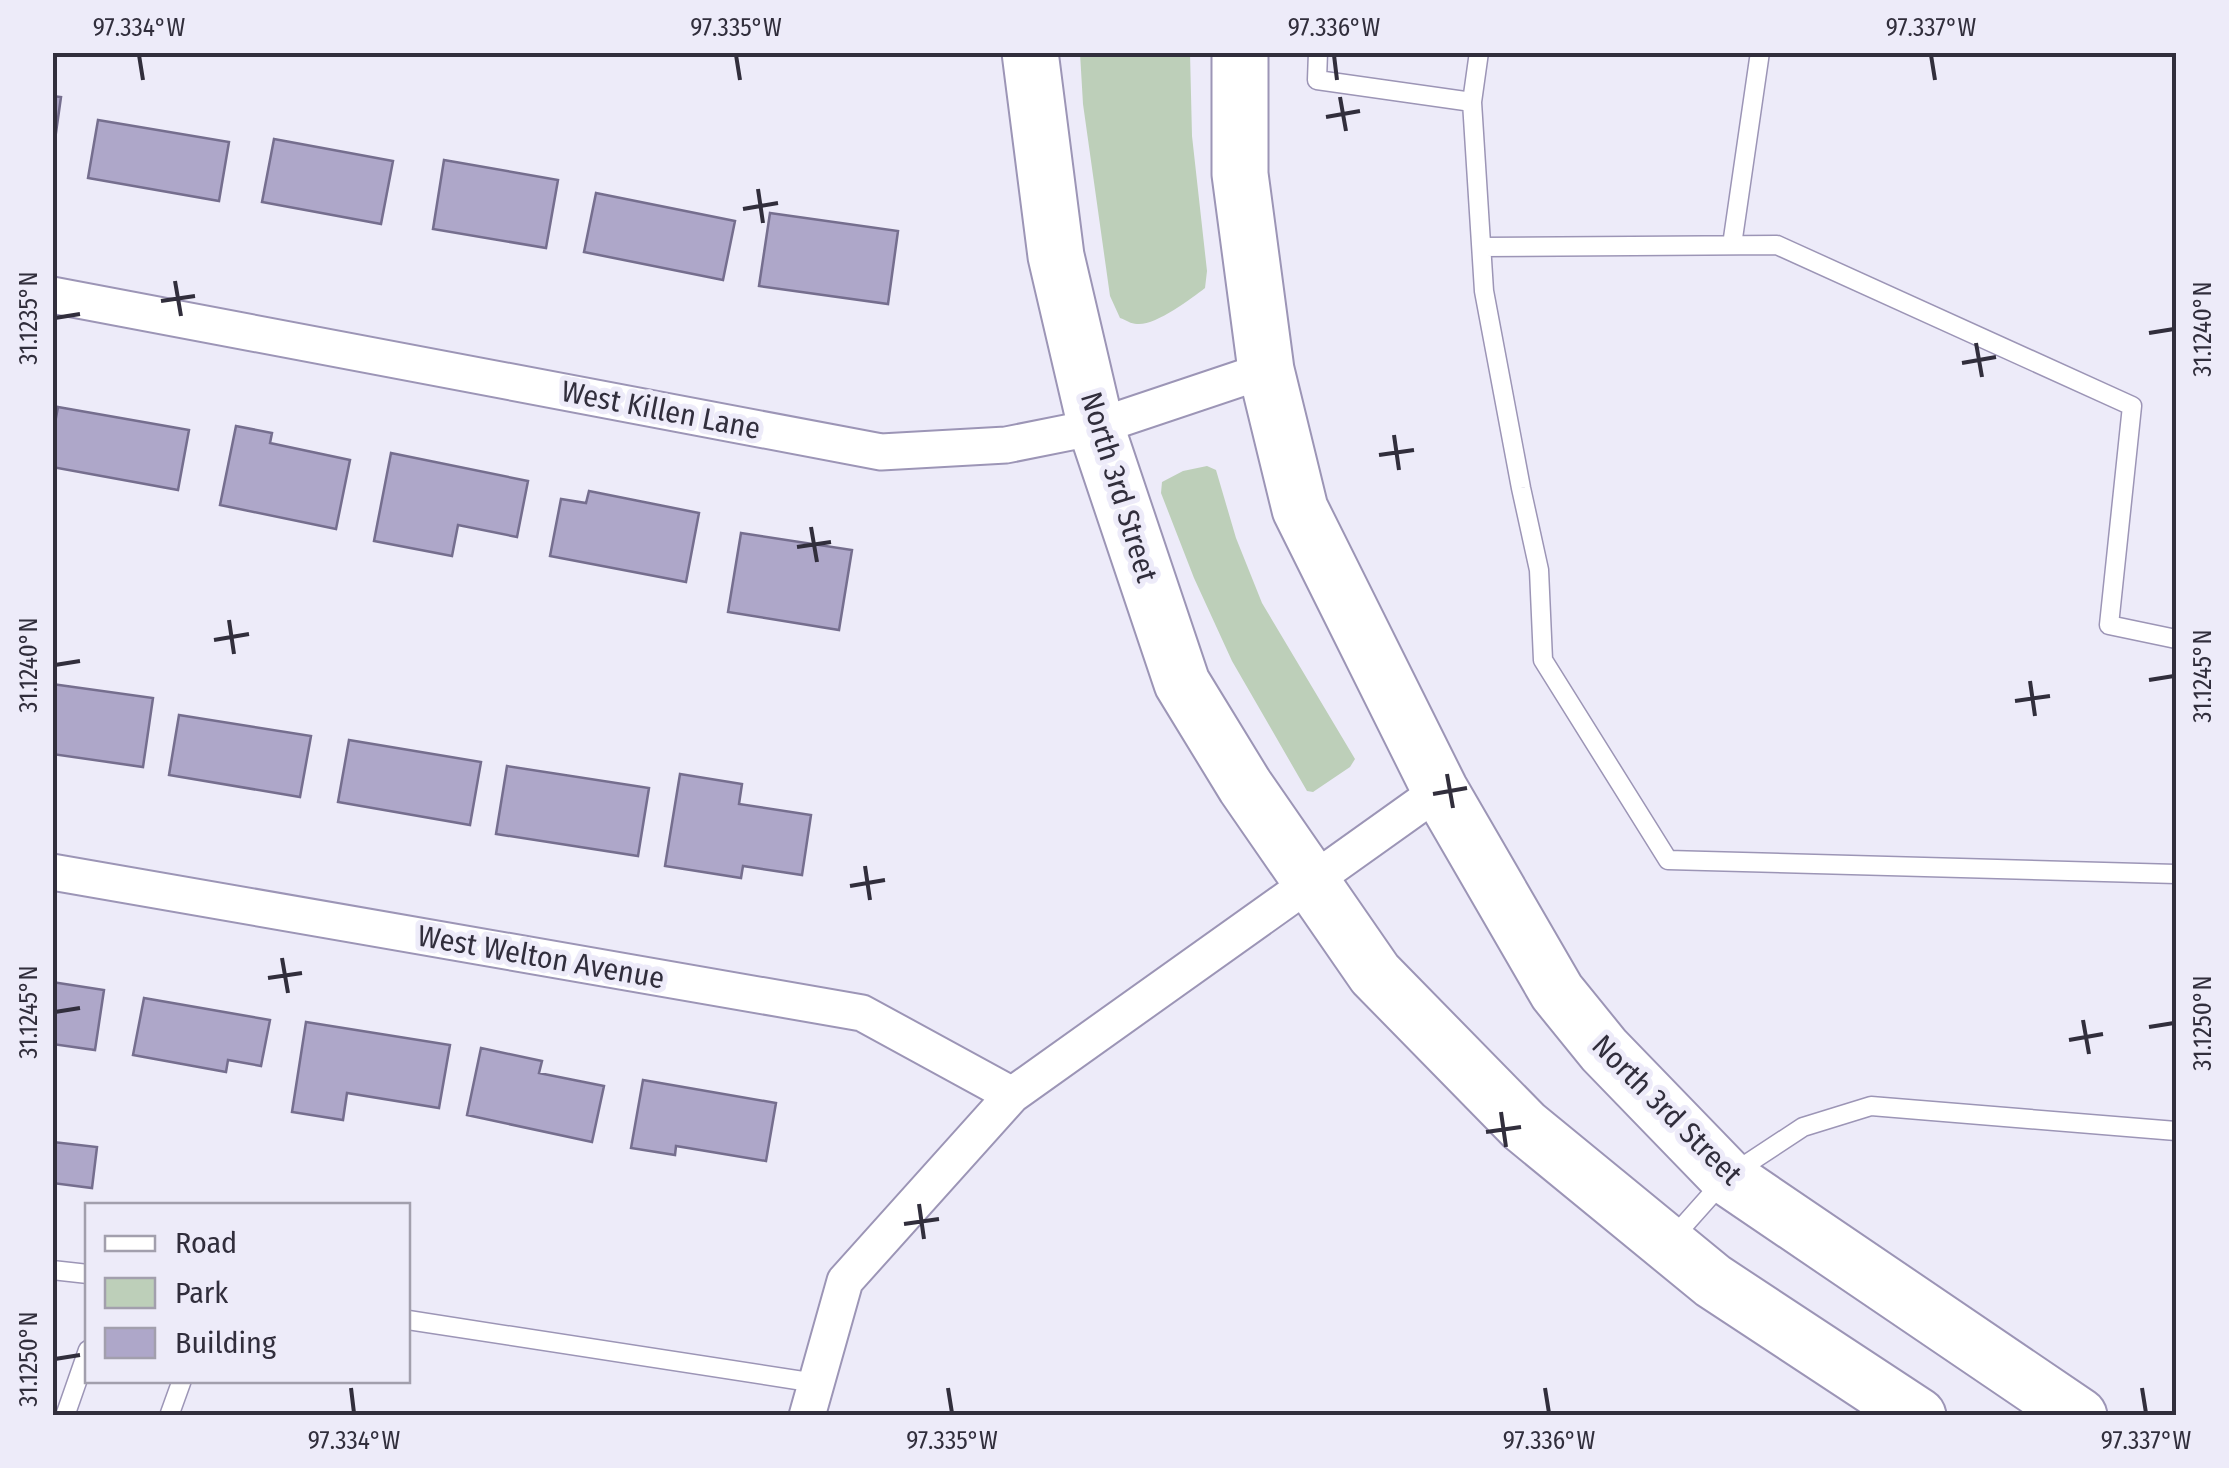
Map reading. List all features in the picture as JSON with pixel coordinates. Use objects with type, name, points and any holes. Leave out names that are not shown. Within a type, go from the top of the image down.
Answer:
[{"type":"main road","name":"North 3rd Street","points":[[1030,52],[1056,256],[1096,427],[1182,683],[1245,786],[1375,974],[1524,1126],[1714,1282],[1918,1416]]},
{"type":"main road","name":"North 3rd Street","points":[[1240,52],[1240,174],[1266,370],[1300,509],[1440,790],[1556,992],[1604,1050],[1727,1176],[2079,1416]]},
{"type":"street","name":"West Killen Lane","points":[[52,295],[881,452],[1006,446],[1096,427],[1266,370]]},
{"type":"street","points":[[812,1399],[845,1281],[1012,1095],[1440,790]]},
{"type":"street","name":"West Welton Avenue","points":[[52,872],[862,1013],[1012,1095]]},
{"type":"lane","points":[[1318,52],[1317,80],[1472,102]]},
{"type":"lane","points":[[1479,52],[1472,102],[1484,291],[1539,570],[1543,660],[1668,860],[2176,874]]},
{"type":"lane","points":[[1732,245],[1760,52]]},
{"type":"lane","points":[[1482,246],[1777,245],[2132,406],[2109,625],[2176,638]]},
{"type":"lane","points":[[1666,1244],[1727,1176],[1803,1127],[1871,1106],[2176,1132]]},
{"type":"lane","points":[[52,1270],[85,1274]]},
{"type":"lane","points":[[410,1320],[812,1399]]},
{"type":"lane","points":[[66,1416],[85,1359]]},
{"type":"lane","points":[[169,1416],[181,1383]]},
{"type":"green space","points":[[1080,53],[1190,53],[1192,136],[1207,271],[1205,288],[1153,321],[1135,324],[1120,318],[1110,296],[1083,104]]},
{"type":"green space","points":[[1207,466],[1216,470],[1236,538],[1262,603],[1355,759],[1350,767],[1313,792],[1307,791],[1232,661],[1161,493],[1162,482],[1183,471]]},
{"type":"building","points":[[52,96],[61,97],[52,161]]},
{"type":"building","points":[[98,120],[229,142],[219,201],[88,178]]},
{"type":"building","points":[[274,139],[393,161],[381,224],[262,202]]},
{"type":"building","points":[[444,160],[558,180],[546,248],[433,229]]},
{"type":"building","points":[[596,193],[735,221],[723,280],[584,252]]},
{"type":"building","points":[[770,213],[898,231],[888,304],[759,286]]},
{"type":"building","points":[[58,407],[189,430],[178,490],[52,467]]},
{"type":"building","points":[[236,426],[272,433],[270,443],[350,460],[336,529],[220,505]]},
{"type":"building","points":[[391,453],[528,481],[517,537],[458,525],[452,556],[374,541]]},
{"type":"building","points":[[589,491],[699,513],[686,582],[550,556],[561,499],[586,503]]},
{"type":"building","points":[[741,533],[852,550],[839,630],[728,612]]},
{"type":"building","points":[[52,684],[153,698],[143,767],[52,754]]},
{"type":"building","points":[[179,715],[311,736],[300,797],[169,775]]},
{"type":"building","points":[[349,740],[481,762],[470,825],[338,802]]},
{"type":"building","points":[[507,766],[649,788],[638,856],[496,834]]},
{"type":"building","points":[[680,774],[742,784],[739,804],[811,815],[802,875],[743,866],[741,878],[665,866]]},
{"type":"building","points":[[52,982],[104,990],[95,1050],[52,1044]]},
{"type":"building","points":[[144,998],[270,1020],[261,1066],[228,1060],[226,1072],[133,1055]]},
{"type":"building","points":[[306,1022],[450,1045],[439,1108],[347,1093],[343,1120],[292,1112]]},
{"type":"building","points":[[481,1048],[542,1061],[539,1073],[604,1086],[592,1142],[467,1115]]},
{"type":"building","points":[[643,1080],[776,1103],[766,1161],[676,1146],[675,1155],[631,1148]]},
{"type":"building","points":[[53,1142],[97,1147],[92,1188],[52,1183]]}]
